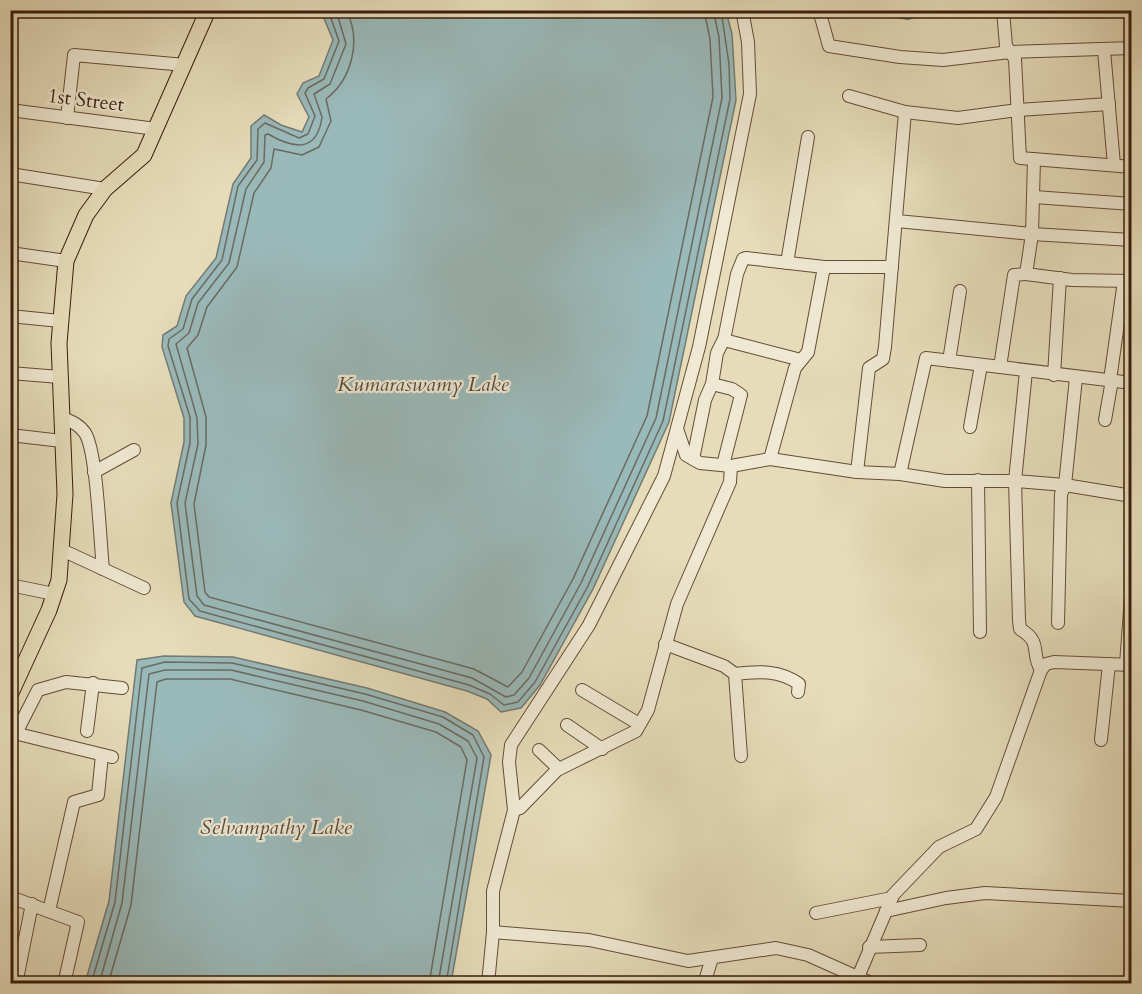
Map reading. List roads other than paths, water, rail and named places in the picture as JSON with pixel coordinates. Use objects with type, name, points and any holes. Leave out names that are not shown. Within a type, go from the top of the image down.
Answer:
[{"type":"main road","points":[[10,695],[59,580],[65,494],[60,321],[66,261],[86,215],[105,189],[144,155],[208,10]]},
{"type":"street","points":[[488,984],[494,932],[491,907],[496,874],[514,810],[509,762],[511,745],[590,625],[664,476],[677,429],[706,314],[750,94],[748,42],[742,10]]},
{"type":"street","points":[[819,10],[829,46],[900,57],[943,60],[1010,52],[1131,48]]},
{"type":"street","points":[[1003,10],[1006,46],[1015,58],[1020,158],[1131,167]]},
{"type":"street","points":[[1104,50],[1114,165]]},
{"type":"street","points":[[67,118],[74,55],[185,65]]},
{"type":"street","points":[[849,96],[905,112],[958,118],[1018,110],[1109,104]]},
{"type":"street","name":"1st Street","points":[[10,110],[156,129]]},
{"type":"street","points":[[857,472],[869,368],[883,359],[885,347],[905,112]]},
{"type":"street","points":[[787,263],[808,137]]},
{"type":"street","points":[[1026,274],[1032,234],[1034,159]]},
{"type":"street","points":[[10,174],[105,189]]},
{"type":"street","points":[[1034,196],[1131,204]]},
{"type":"street","points":[[897,221],[1032,234],[1131,240]]},
{"type":"street","points":[[10,253],[66,261]]},
{"type":"street","points":[[693,459],[705,400],[712,384],[719,344],[724,339],[737,274],[743,259],[824,267],[892,267]]},
{"type":"street","points":[[770,459],[795,368],[808,352],[824,267]]},
{"type":"street","points":[[1000,367],[1014,275],[1128,281],[1106,420]]},
{"type":"street","points":[[1054,375],[1060,278]]},
{"type":"street","points":[[949,361],[960,291]]},
{"type":"street","points":[[10,316],[60,321]]},
{"type":"street","points":[[724,339],[801,360]]},
{"type":"street","points":[[900,474],[926,358],[1131,383]]},
{"type":"street","points":[[970,427],[981,365]]},
{"type":"street","points":[[1026,371],[1015,481],[1020,629],[1031,636],[1037,646],[1036,662],[1041,670]]},
{"type":"street","points":[[10,373],[60,377]]},
{"type":"street","points":[[1058,623],[1061,494],[1065,485],[1076,378]]},
{"type":"street","points":[[514,810],[520,808],[559,769],[636,731],[648,710],[677,604],[730,482],[727,466],[741,394],[712,384]]},
{"type":"street","points":[[61,417],[76,424],[86,434],[94,472],[103,568]]},
{"type":"street","points":[[677,429],[686,455],[700,463],[727,466],[770,459],[857,472],[900,474],[945,481],[1015,481],[1065,485],[1131,496]]},
{"type":"street","points":[[10,435],[62,441]]},
{"type":"street","points":[[94,472],[134,450]]},
{"type":"street","points":[[978,480],[980,632]]},
{"type":"street","points":[[62,550],[144,588]]},
{"type":"street","points":[[858,976],[892,898],[909,876],[939,847],[976,830],[996,797],[1041,670],[1046,664],[1054,662],[1129,665],[1131,584]]},
{"type":"street","points":[[10,585],[54,594]]},
{"type":"street","points":[[665,644],[724,666],[735,674],[756,671],[787,675],[799,684],[798,692]]},
{"type":"street","points":[[1101,740],[1109,663]]},
{"type":"street","points":[[735,674],[741,756]]},
{"type":"street","points":[[49,910],[74,802],[98,795],[107,756],[13,733],[38,690],[66,681],[122,687]]},
{"type":"street","points":[[87,731],[93,683]]},
{"type":"street","points":[[582,690],[639,724]]},
{"type":"street","points":[[567,725],[602,749]]},
{"type":"street","points":[[539,750],[559,769]]},
{"type":"street","points":[[886,911],[946,898],[985,893],[1131,901]]},
{"type":"street","points":[[10,897],[78,922],[64,984]]},
{"type":"street","points":[[816,913],[892,898]]},
{"type":"street","points":[[16,984],[32,904]]},
{"type":"street","points":[[494,932],[589,940],[688,962],[776,948],[808,955],[873,984]]},
{"type":"street","points":[[870,947],[920,945]]},
{"type":"street","points":[[704,984],[712,958]]},
{"type":"water","name":"Kumaraswamy Lake","points":[[321,11],[726,11],[732,34],[736,100],[669,422],[593,589],[540,685],[521,708],[501,712],[487,699],[467,691],[195,616],[184,602],[171,503],[184,442],[184,418],[162,347],[163,335],[177,326],[186,296],[216,258],[233,184],[251,158],[251,126],[264,115],[281,125],[302,132],[309,117],[297,94],[303,83],[319,76],[333,40]]},
{"type":"water","name":"Selvampathy Lake","points":[[164,656],[233,657],[367,688],[445,712],[478,731],[491,755],[451,983],[85,983],[109,901],[137,660]]},
{"type":"waterway","points":[[846,10],[908,19],[937,10]]}]
